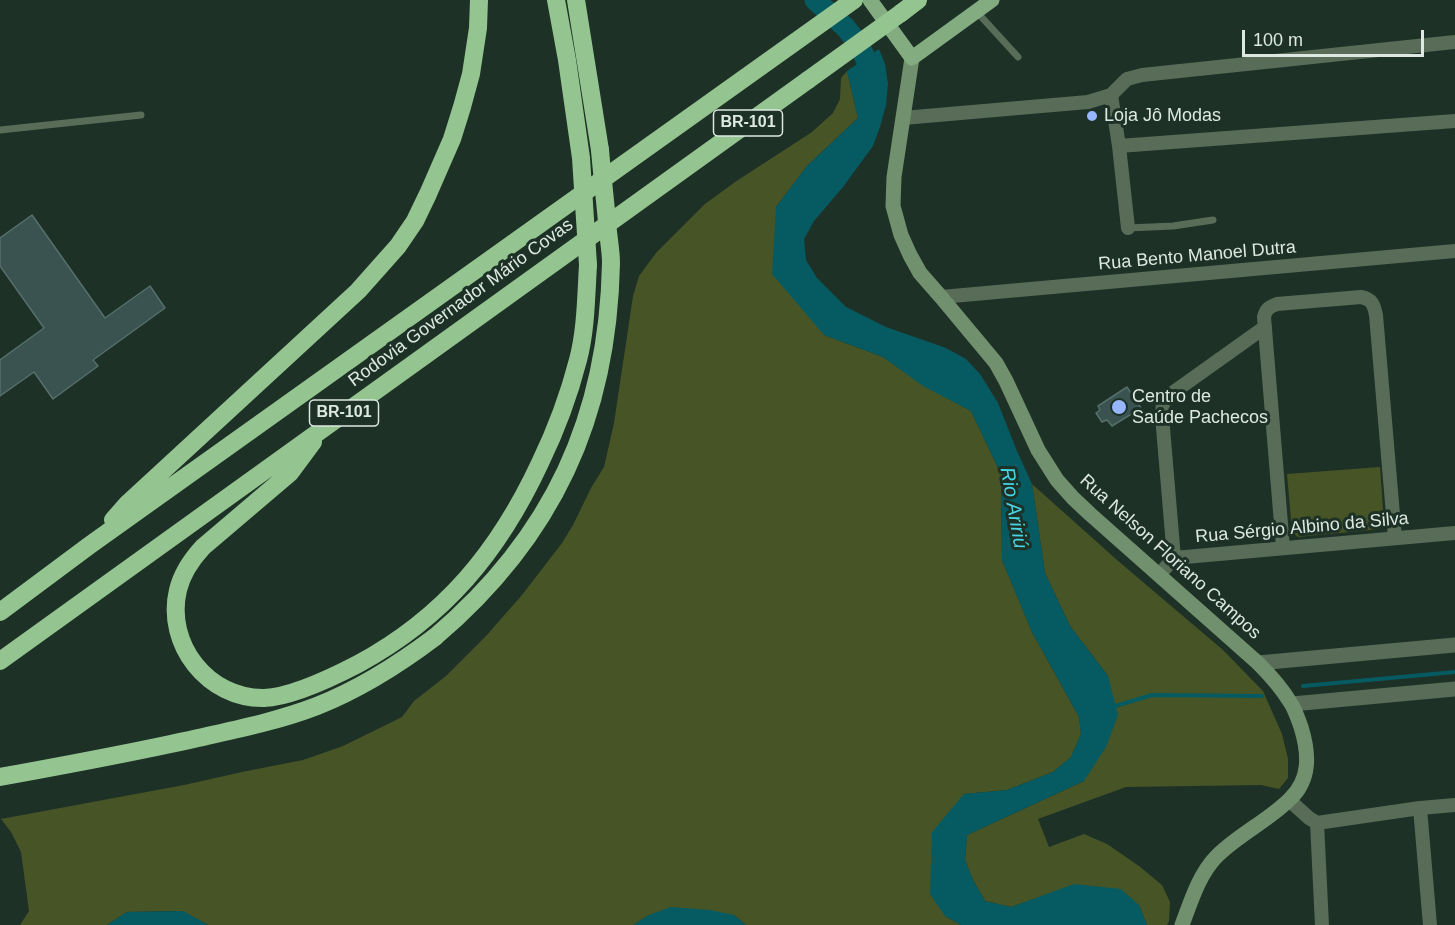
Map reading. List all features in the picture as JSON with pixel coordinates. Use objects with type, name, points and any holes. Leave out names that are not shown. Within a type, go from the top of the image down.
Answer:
[{"type":"highway","name":"BR-101","points":[[90,545],[128,503],[358,291],[398,246],[415,221],[452,139],[471,74],[478,28],[479,0]]},
{"type":"highway","name":"BR-101","points":[[323,428],[290,473],[203,548],[188,566],[178,588],[175,612],[179,636],[189,658],[206,677],[227,690],[250,697],[288,694],[324,680],[371,657],[393,643],[454,593],[477,567],[517,510],[552,438],[578,359],[583,331],[588,266],[582,170],[567,60],[556,0]]},
{"type":"highway","points":[[0,777],[263,723],[316,706],[366,683],[398,664],[435,637],[464,612],[499,576],[518,552],[551,501],[577,447],[596,389],[608,319],[611,260],[600,150],[576,0]]},
{"type":"highway","name":"Rodovia Governador Mário Covas","points":[[0,612],[90,545],[854,0]]},
{"type":"highway","name":"Rodovia Governador Mário Covas","points":[[0,661],[918,0]]},
{"type":"main road","points":[[870,0],[912,58],[992,0]]},
{"type":"main road","name":"Rua Nelson Floriano Campos","points":[[912,58],[893,195],[896,219],[910,255],[920,273],[996,363],[1038,450],[1058,480],[1073,498],[1258,663],[1292,704],[1306,743],[1308,760],[1300,788],[1289,800],[1216,857],[1204,872],[1182,925]]},
{"type":"street","points":[[903,118],[1088,102],[1111,95],[1127,79],[1142,75],[1455,42]]},
{"type":"street","points":[[1111,95],[1128,228]]},
{"type":"street","points":[[1119,146],[1455,121]]},
{"type":"street","name":"Rua Bento Manoel Dutra","points":[[941,297],[1455,251]]},
{"type":"street","points":[[1283,548],[1264,317],[1266,310],[1277,304],[1361,297],[1372,301],[1376,315],[1395,538]]},
{"type":"street","points":[[1174,558],[1162,416],[1163,402],[1265,327]]},
{"type":"street","name":"Rua Sérgio Albino da Silva","points":[[1159,575],[1174,558],[1455,533]]},
{"type":"street","points":[[1258,663],[1455,645]]},
{"type":"street","points":[[1292,704],[1455,689]]},
{"type":"street","points":[[1289,800],[1317,822],[1455,805]]},
{"type":"street","points":[[1420,808],[1430,925]]},
{"type":"street","points":[[1317,822],[1322,925]]},
{"type":"lane","points":[[976,11],[1018,57]]},
{"type":"lane","points":[[0,130],[141,115]]},
{"type":"lane","points":[[1128,228],[1173,226],[1214,220]]},
{"type":"green space","points":[[847,71],[858,118],[807,166],[776,207],[824,335],[883,357],[923,385],[971,411],[1001,474],[1002,560],[1032,632],[1079,717],[1081,734],[1071,757],[1053,772],[1007,790],[964,794],[945,916],[961,925],[746,925],[734,915],[649,915],[633,925],[208,925],[182,911],[127,912],[107,925],[20,925],[29,911],[21,852],[11,832],[1,819],[303,760],[343,746],[402,717],[414,701],[446,676],[486,636],[522,595],[562,543],[604,467],[614,423],[633,296],[639,276],[656,253],[705,204],[812,132],[833,113],[840,99],[841,78]]},
{"type":"green space","points":[[1380,467],[1384,523],[1380,529],[1298,537],[1294,534],[1287,474]]},
{"type":"green space","points":[[1032,484],[1223,650],[1263,691],[1282,734],[1288,759],[1288,778],[1279,789],[1261,785],[1126,787],[1038,819],[1049,847],[1084,834],[1107,844],[1139,866],[1162,885],[1170,902],[1167,925],[1147,925],[1139,905],[1074,885],[1011,907],[985,901],[965,860],[967,835],[1084,781],[1108,676],[1070,626],[1045,573]]},
{"type":"water","points":[[879,49],[885,64],[888,84],[886,105],[880,127],[873,146],[814,221],[804,239],[806,260],[817,278],[846,307],[886,327],[946,348],[966,359],[980,374],[998,403],[1032,484],[1045,573],[1070,626],[1108,676],[1118,715],[1106,747],[1084,781],[967,835],[965,860],[985,901],[1011,907],[1074,884],[1121,889],[1139,905],[1147,925],[961,925],[945,916],[930,894],[932,832],[964,794],[1007,790],[1053,772],[1071,757],[1081,734],[1079,717],[1032,632],[1002,560],[1001,474],[971,411],[923,386],[883,357],[824,335],[772,274],[776,207],[807,166],[858,118],[847,71]]},
{"type":"water","points":[[671,907],[710,910],[734,915],[746,925],[633,925],[649,915]]},
{"type":"water","points":[[183,911],[208,925],[107,925],[127,912]]},
{"type":"building","points":[[32,215],[105,318],[150,286],[165,308],[93,360],[98,366],[53,399],[34,372],[0,396],[0,360],[44,328],[0,266],[0,238]]},
{"type":"building","name":"Centro de Saúde Pachecos","points":[[1127,387],[1141,408],[1112,426],[1107,420],[1102,422],[1096,413],[1100,410],[1098,406]]},
{"type":"waterway","name":"Rio Aririú","points":[[815,0],[845,27],[858,43],[874,76],[875,85]]},
{"type":"waterway","points":[[1303,686],[1455,672]]},
{"type":"waterway","points":[[1112,707],[1152,695],[1262,696]]},
{"type":"place","name":"Loja Jô Modas","points":[[1092,116]]},
{"type":"place","name":"Centro de Saúde Pachecos","points":[[1119,407]]}]
